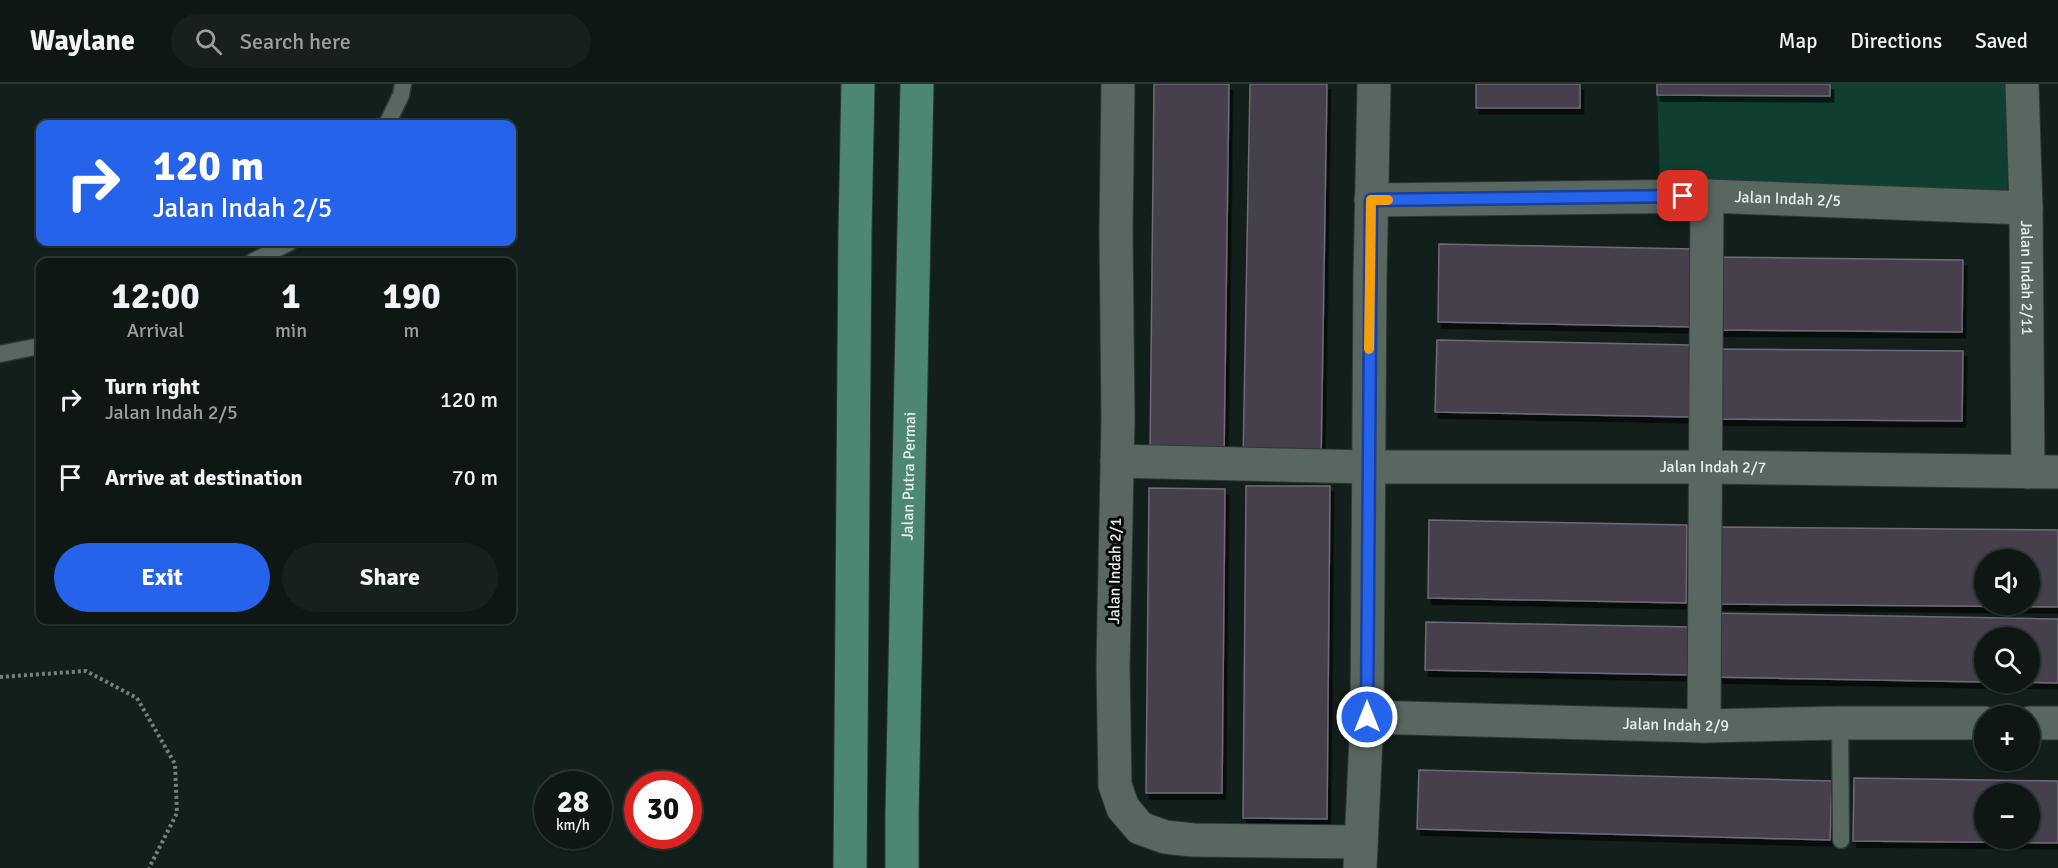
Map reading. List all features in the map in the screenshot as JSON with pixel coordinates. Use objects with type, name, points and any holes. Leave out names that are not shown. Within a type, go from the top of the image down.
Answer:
[{"type":"main road","points":[[850,868],[858,84]]},
{"type":"main road","name":"Jalan Putra Permai","points":[[902,868],[917,84]]},
{"type":"main road","points":[[902,814],[918,868]]},
{"type":"street","name":"Jalan Indah 2/1","points":[[1118,84],[1117,461],[1113,666],[1115,785],[1123,808],[1140,828],[1164,837],[1361,855]]},
{"type":"street","points":[[1361,855],[1367,717],[1374,84]]},
{"type":"street","name":"Jalan Indah 2/11","points":[[2022,84],[2026,208],[2043,472]]},
{"type":"street","points":[[1704,726],[1707,196]]},
{"type":"street","name":"Jalan Indah 2/5","points":[[1371,200],[1707,196],[2026,208]]},
{"type":"street","name":"Jalan Indah 2/7","points":[[1117,461],[1368,467],[1705,467],[2043,472]]},
{"type":"street","name":"Jalan Indah 2/9","points":[[1367,717],[1704,726],[1974,723]]},
{"type":"street","points":[[2040,723],[2058,723]]},
{"type":"lane","points":[[389,120],[402,95],[403,84]]},
{"type":"lane","points":[[260,258],[282,246]]},
{"type":"lane","points":[[0,354],[36,347]]},
{"type":"lane","points":[[1840,723],[1841,840]]},
{"type":"path","points":[[0,677],[86,670],[137,698],[175,764],[177,813],[149,868]]},
{"type":"green space","points":[[1657,84],[2005,84],[2008,196],[1660,190]]},
{"type":"building","points":[[1154,84],[1229,84],[1224,457],[1150,456]]},
{"type":"building","points":[[1250,84],[1327,84],[1321,463],[1243,461]]},
{"type":"building","points":[[1476,84],[1580,84],[1580,108],[1476,108]]},
{"type":"building","points":[[1657,84],[1830,84],[1830,96],[1657,95]]},
{"type":"building","points":[[1439,244],[1694,249],[1693,327],[1438,322]]},
{"type":"building","points":[[1714,257],[1963,260],[1962,332],[1713,330]]},
{"type":"building","points":[[1437,340],[1690,345],[1689,417],[1435,412]]},
{"type":"building","points":[[1711,349],[1963,351],[1962,421],[1710,419]]},
{"type":"building","points":[[1246,486],[1330,486],[1327,819],[1243,818]]},
{"type":"building","points":[[1149,488],[1225,489],[1222,793],[1146,793]]},
{"type":"building","points":[[1429,520],[1687,525],[1686,603],[1428,598]]},
{"type":"building","points":[[1713,527],[2058,530],[2058,607],[2040,607],[2040,549],[1974,549],[1974,606],[1712,604]]},
{"type":"building","points":[[1709,613],[2058,619],[2058,683],[2040,683],[2040,627],[1974,627],[1974,682],[1708,677]]},
{"type":"building","points":[[1426,622],[1692,627],[1691,675],[1425,670]]},
{"type":"building","points":[[1419,770],[1832,781],[1830,840],[1417,829]]},
{"type":"building","points":[[1854,778],[2058,781],[2058,843],[2040,843],[2040,783],[1974,783],[1974,842],[1853,841]]},
{"type":"slow traffic","points":[[1369,349],[1371,200],[1388,200]]},
{"type":"route","points":[[1367,717],[1371,200],[1683,196]]}]
